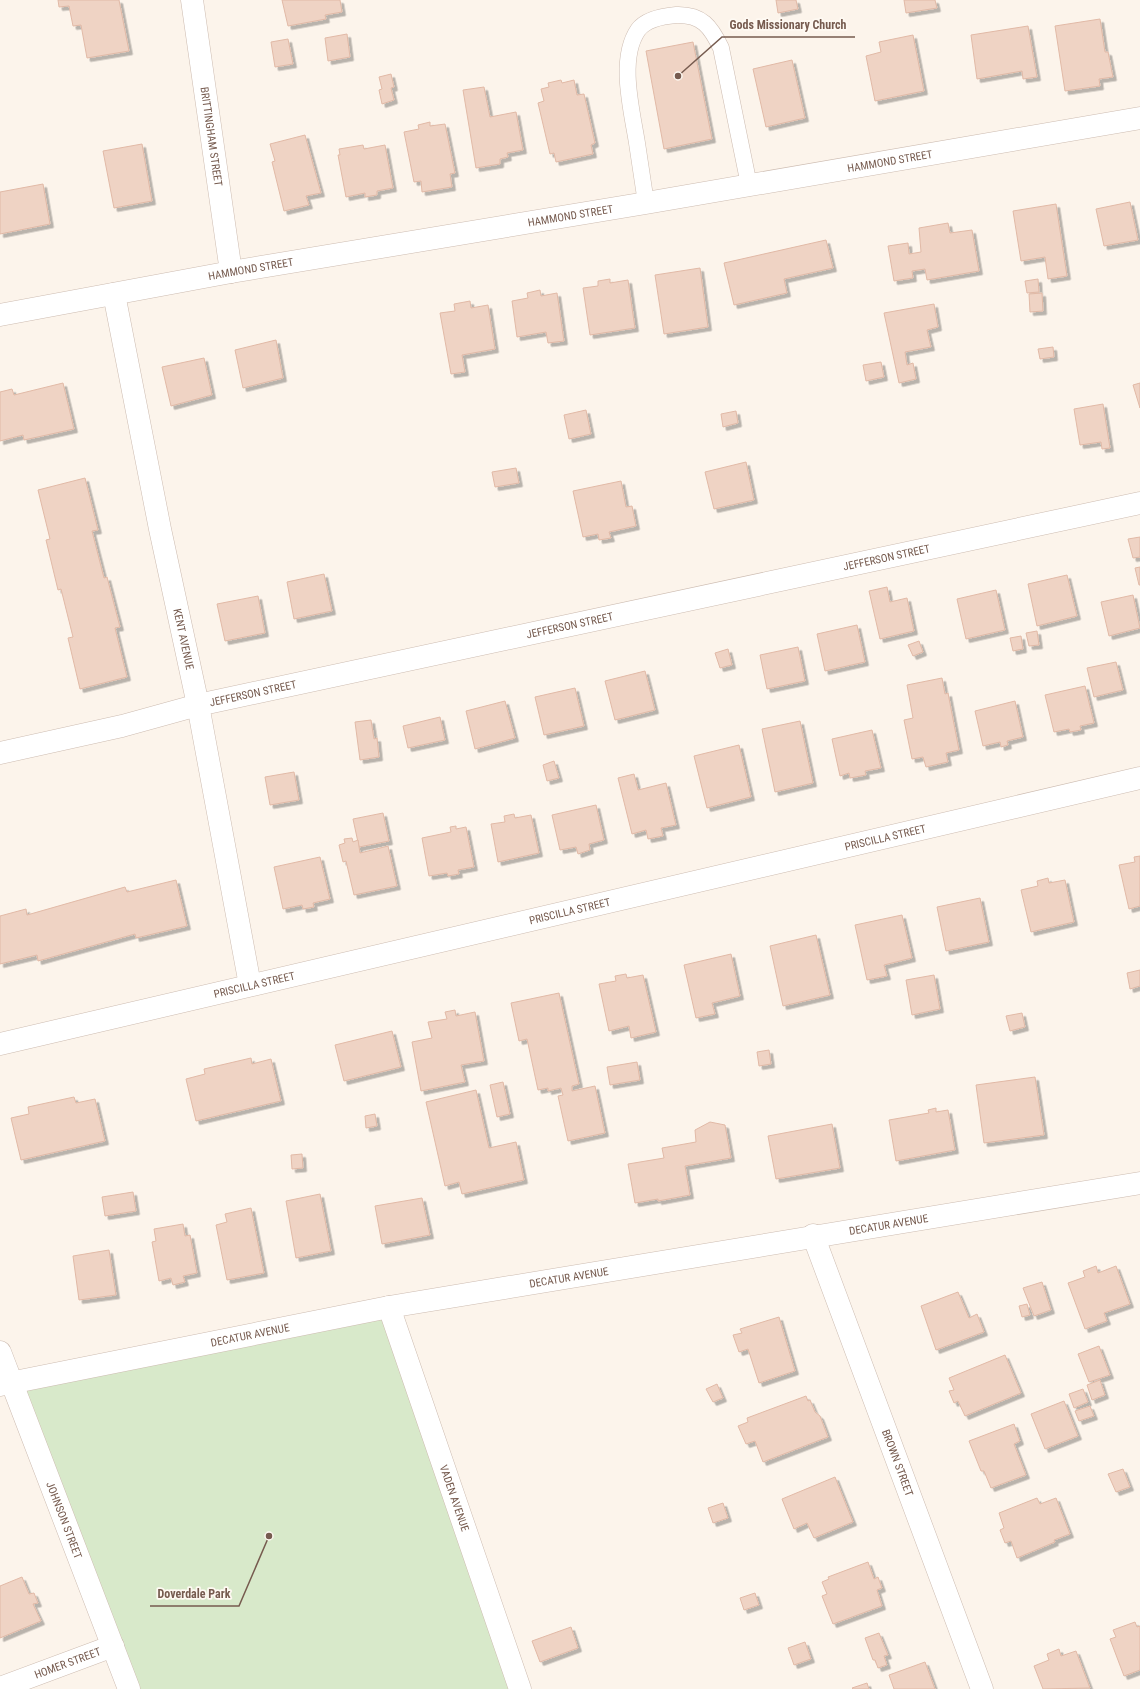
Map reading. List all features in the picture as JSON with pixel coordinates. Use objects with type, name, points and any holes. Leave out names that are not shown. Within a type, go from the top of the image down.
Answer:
[{"type":"street","name":"BRITTINGHAM STREET","points":[[192,0],[232,272]]},
{"type":"street","name":"HAMMOND STREET","points":[[0,315],[232,272],[1140,118]]},
{"type":"street","name":"KENT AVENUE","points":[[114,294],[158,522],[198,705],[250,985]]},
{"type":"street","name":"JEFFERSON STREET","points":[[0,753],[122,726],[198,705],[1140,504]]},
{"type":"street","name":"PRISCILLA STREET","points":[[0,1044],[1140,778]]},
{"type":"street","name":"DECATUR AVENUE","points":[[6,1384],[390,1307],[1140,1183]]},
{"type":"street","name":"BROWN STREET","points":[[813,1236],[982,1689]]},
{"type":"street","name":"VADEN AVENUE","points":[[390,1307],[520,1689]]},
{"type":"street","name":"JOHNSON STREET","points":[[0,1352],[6,1384],[67,1523],[129,1689]]},
{"type":"street","name":"HOMER STREET","points":[[0,1688],[112,1646]]},
{"type":"lane","points":[[646,203],[628,81],[630,54],[633,42],[639,29],[653,20],[668,16],[686,14],[698,18],[712,29],[721,48],[749,185]]},
{"type":"green space","points":[[389,1307],[520,1689],[129,1689],[11,1383]]},
{"type":"building","points":[[58,0],[119,0],[129,51],[87,58],[81,25],[73,26],[69,6],[59,7]]},
{"type":"building","points":[[282,0],[340,0],[342,12],[325,15],[326,19],[288,26]]},
{"type":"building","points":[[776,0],[796,0],[798,9],[778,13]]},
{"type":"building","points":[[904,0],[935,0],[937,8],[906,13]]},
{"type":"building","points":[[1100,19],[1105,52],[1108,52],[1113,77],[1099,79],[1100,86],[1065,91],[1055,26]]},
{"type":"building","points":[[1028,26],[1037,77],[1023,79],[1022,71],[977,79],[971,35]]},
{"type":"building","points":[[347,34],[350,57],[328,61],[325,38]]},
{"type":"building","points":[[913,35],[924,91],[875,101],[866,56],[881,52],[879,42]]},
{"type":"building","points":[[288,39],[293,64],[275,67],[271,42]]},
{"type":"building","points":[[693,42],[712,139],[664,149],[646,51]]},
{"type":"building","points":[[792,60],[805,118],[766,127],[753,69]]},
{"type":"building","points":[[391,74],[394,87],[391,88],[394,100],[382,104],[379,90],[382,89],[379,77]]},
{"type":"building","points":[[561,80],[562,83],[574,80],[577,95],[584,94],[595,143],[591,145],[593,154],[556,162],[554,153],[550,154],[538,103],[544,101],[541,89],[549,87],[548,83]]},
{"type":"building","points":[[484,87],[490,117],[516,112],[523,150],[507,153],[508,157],[500,159],[500,164],[476,168],[463,90]]},
{"type":"building","points":[[430,122],[430,126],[445,124],[455,173],[450,174],[452,187],[422,192],[421,181],[414,182],[404,132],[419,129],[418,125]]},
{"type":"building","points":[[305,135],[321,193],[306,196],[309,205],[284,211],[272,162],[275,161],[270,144]]},
{"type":"building","points":[[142,144],[152,201],[114,208],[103,151]]},
{"type":"building","points":[[363,145],[364,149],[385,145],[393,188],[377,191],[377,195],[365,197],[365,193],[346,197],[338,155],[340,155],[339,149]]},
{"type":"building","points":[[43,184],[50,224],[0,234],[0,192]]},
{"type":"building","points":[[1130,202],[1138,240],[1104,246],[1096,209]]},
{"type":"building","points":[[1056,204],[1067,276],[1048,279],[1045,257],[1021,261],[1013,211]]},
{"type":"building","points":[[948,223],[950,233],[972,230],[979,271],[927,280],[925,269],[912,271],[913,278],[894,281],[888,246],[908,243],[909,254],[921,252],[919,228]]},
{"type":"building","points":[[826,240],[833,268],[784,279],[787,293],[734,305],[724,263]]},
{"type":"building","points":[[700,268],[708,327],[664,334],[655,275]]},
{"type":"building","points":[[610,279],[610,283],[628,280],[635,328],[590,335],[583,288],[598,286],[598,281]]},
{"type":"building","points":[[1038,279],[1039,292],[1027,293],[1025,281]]},
{"type":"building","points":[[540,290],[541,296],[557,293],[564,341],[548,343],[546,332],[517,337],[512,301],[528,298],[527,293]]},
{"type":"building","points":[[1042,293],[1043,311],[1030,312],[1029,294]]},
{"type":"building","points":[[470,301],[471,308],[488,305],[495,349],[462,355],[465,372],[451,374],[440,313],[455,311],[454,304]]},
{"type":"building","points":[[934,304],[938,327],[927,330],[931,347],[905,352],[907,365],[913,363],[916,379],[899,383],[884,313]]},
{"type":"building","points":[[276,340],[283,378],[243,388],[235,350]]},
{"type":"building","points":[[1053,347],[1054,357],[1040,359],[1038,349]]},
{"type":"building","points":[[204,358],[212,395],[171,406],[162,367]]},
{"type":"building","points":[[881,362],[884,377],[866,381],[863,365]]},
{"type":"building","points":[[63,383],[74,429],[24,440],[23,435],[0,441],[0,392],[12,389],[14,395]]},
{"type":"building","points":[[1140,383],[1140,408],[1133,385]]},
{"type":"building","points":[[1103,404],[1110,448],[1102,449],[1101,442],[1080,445],[1074,409]]},
{"type":"building","points":[[586,410],[591,434],[569,439],[564,415]]},
{"type":"building","points":[[736,411],[738,423],[723,427],[721,414]]},
{"type":"building","points":[[746,462],[754,500],[714,509],[705,472]]},
{"type":"building","points":[[516,468],[519,483],[495,487],[492,472]]},
{"type":"building","points":[[85,478],[98,530],[92,531],[104,578],[107,577],[120,627],[115,628],[127,677],[80,689],[68,638],[73,637],[61,589],[58,590],[46,540],[50,539],[38,490]]},
{"type":"building","points":[[621,481],[626,507],[632,506],[636,526],[609,532],[611,538],[599,540],[598,534],[583,537],[573,491]]},
{"type":"building","points":[[1140,537],[1140,557],[1133,558],[1128,539]]},
{"type":"building","points":[[1140,567],[1140,585],[1139,585],[1135,568]]},
{"type":"building","points":[[324,574],[332,611],[294,619],[287,582]]},
{"type":"building","points":[[1067,575],[1077,616],[1037,626],[1028,584]]},
{"type":"building","points":[[887,587],[890,602],[907,598],[914,631],[880,639],[869,591]]},
{"type":"building","points":[[996,590],[1005,630],[966,639],[957,599]]},
{"type":"building","points":[[1133,595],[1140,628],[1109,636],[1101,602]]},
{"type":"building","points":[[258,596],[265,633],[225,641],[217,604]]},
{"type":"building","points":[[857,625],[865,662],[825,671],[817,634]]},
{"type":"building","points":[[1037,631],[1039,645],[1029,646],[1026,633]]},
{"type":"building","points":[[1021,636],[1023,649],[1013,651],[1010,638]]},
{"type":"building","points":[[919,641],[923,652],[913,656],[908,645]]},
{"type":"building","points":[[798,647],[805,681],[767,689],[760,655]]},
{"type":"building","points":[[728,649],[732,665],[720,668],[715,653]]},
{"type":"building","points":[[1116,662],[1123,690],[1094,697],[1087,668]]},
{"type":"building","points":[[645,671],[655,710],[615,720],[605,681]]},
{"type":"building","points":[[942,678],[945,694],[948,693],[959,750],[946,753],[948,762],[926,767],[923,757],[912,759],[904,720],[913,718],[907,685]]},
{"type":"building","points":[[1085,686],[1094,723],[1080,726],[1081,730],[1070,732],[1069,729],[1054,732],[1045,695]]},
{"type":"building","points":[[575,688],[584,726],[544,735],[535,697]]},
{"type":"building","points":[[505,701],[515,738],[475,749],[466,711]]},
{"type":"building","points":[[1015,701],[1023,737],[1007,741],[1008,745],[1001,747],[1000,742],[983,746],[975,711]]},
{"type":"building","points":[[440,717],[445,740],[408,748],[403,726]]},
{"type":"building","points":[[371,720],[374,739],[377,738],[379,757],[360,760],[355,722]]},
{"type":"building","points":[[800,721],[813,783],[775,792],[762,729]]},
{"type":"building","points":[[872,730],[881,768],[865,771],[866,775],[850,778],[849,773],[840,776],[832,739]]},
{"type":"building","points":[[739,745],[751,797],[707,808],[694,756]]},
{"type":"building","points":[[554,761],[559,778],[547,781],[543,765]]},
{"type":"building","points":[[294,772],[299,800],[270,805],[265,777]]},
{"type":"building","points":[[634,774],[638,790],[666,783],[676,825],[661,828],[663,836],[648,839],[646,830],[632,834],[618,778]]},
{"type":"building","points":[[596,805],[604,840],[589,844],[590,850],[578,854],[576,847],[560,850],[552,815]]},
{"type":"building","points":[[383,813],[389,841],[359,847],[353,819]]},
{"type":"building","points":[[514,814],[515,818],[531,815],[539,853],[498,862],[491,824],[505,822],[504,816]]},
{"type":"building","points":[[456,826],[456,829],[466,827],[474,867],[458,870],[459,874],[448,876],[447,873],[429,876],[422,838],[451,832],[450,827]]},
{"type":"building","points":[[352,838],[353,842],[358,840],[360,853],[388,846],[397,886],[354,895],[346,861],[343,862],[339,845],[345,843],[344,839]]},
{"type":"building","points":[[1140,856],[1140,906],[1129,909],[1119,865],[1135,862],[1134,857]]},
{"type":"building","points":[[320,857],[330,899],[313,903],[314,907],[303,909],[302,905],[283,909],[274,867]]},
{"type":"building","points":[[1048,878],[1049,883],[1065,880],[1074,922],[1031,932],[1021,890],[1038,886],[1037,881]]},
{"type":"building","points":[[176,880],[187,926],[136,938],[135,934],[38,961],[37,955],[0,964],[0,916],[26,909],[27,915],[125,887],[127,892]]},
{"type":"building","points":[[980,898],[989,942],[946,951],[937,907]]},
{"type":"building","points":[[902,915],[912,958],[884,965],[887,976],[867,980],[855,925]]},
{"type":"building","points":[[816,935],[830,995],[783,1006],[770,946]]},
{"type":"building","points":[[731,954],[740,996],[712,1003],[715,1014],[696,1018],[684,965]]},
{"type":"building","points":[[1140,970],[1140,986],[1130,989],[1127,973]]},
{"type":"building","points":[[626,974],[627,978],[643,975],[656,1032],[631,1038],[629,1026],[609,1031],[599,984],[616,981],[615,976]]},
{"type":"building","points":[[934,975],[940,1009],[912,1015],[906,980]]},
{"type":"building","points":[[559,993],[579,1084],[572,1086],[572,1091],[595,1086],[605,1133],[568,1141],[558,1096],[563,1095],[561,1088],[548,1091],[548,1088],[538,1090],[527,1039],[519,1041],[511,1003]]},
{"type":"building","points":[[455,1010],[456,1016],[475,1012],[484,1061],[461,1065],[465,1082],[421,1091],[412,1042],[432,1038],[428,1022],[447,1019],[445,1012]]},
{"type":"building","points":[[1022,1013],[1025,1027],[1010,1031],[1006,1016]]},
{"type":"building","points":[[392,1031],[401,1067],[344,1081],[335,1045]]},
{"type":"building","points":[[769,1050],[771,1064],[759,1066],[757,1052]]},
{"type":"building","points":[[251,1058],[252,1064],[271,1059],[281,1101],[196,1121],[186,1079],[205,1074],[204,1069]]},
{"type":"building","points":[[637,1062],[640,1080],[610,1085],[607,1067]]},
{"type":"building","points":[[1035,1077],[1044,1135],[984,1143],[976,1085]]},
{"type":"building","points":[[503,1082],[510,1114],[497,1117],[490,1085]]},
{"type":"building","points":[[476,1090],[489,1148],[516,1142],[524,1180],[462,1194],[459,1182],[445,1186],[426,1102]]},
{"type":"building","points":[[74,1097],[76,1103],[95,1099],[105,1141],[21,1160],[11,1118],[29,1114],[28,1107]]},
{"type":"building","points":[[936,1108],[936,1112],[948,1110],[955,1150],[896,1161],[889,1120],[929,1113],[928,1110]]},
{"type":"building","points":[[375,1114],[377,1126],[366,1128],[365,1116]]},
{"type":"building","points":[[710,1122],[725,1125],[731,1158],[685,1166],[690,1195],[658,1201],[658,1199],[635,1203],[628,1164],[664,1158],[662,1148],[696,1142],[695,1130]]},
{"type":"building","points":[[832,1124],[840,1168],[776,1179],[768,1136]]},
{"type":"building","points":[[302,1154],[303,1168],[292,1169],[291,1155]]},
{"type":"building","points":[[133,1192],[136,1211],[105,1216],[102,1197]]},
{"type":"building","points":[[320,1194],[331,1251],[296,1258],[286,1201]]},
{"type":"building","points":[[422,1198],[430,1235],[382,1244],[375,1206]]},
{"type":"building","points":[[251,1208],[264,1273],[227,1280],[216,1225],[227,1222],[225,1214]]},
{"type":"building","points":[[183,1224],[185,1236],[190,1235],[197,1273],[183,1276],[185,1282],[173,1285],[171,1278],[159,1281],[152,1242],[156,1241],[154,1229]]},
{"type":"building","points":[[109,1250],[116,1295],[79,1300],[73,1256]]},
{"type":"building","points":[[1096,1266],[1098,1273],[1116,1266],[1130,1304],[1104,1313],[1107,1321],[1085,1329],[1068,1283],[1085,1277],[1083,1271]]},
{"type":"building","points":[[1042,1282],[1051,1310],[1034,1316],[1023,1288]]},
{"type":"building","points":[[958,1292],[969,1318],[977,1314],[984,1332],[936,1350],[921,1306]]},
{"type":"building","points":[[1027,1304],[1030,1315],[1022,1317],[1019,1306]]},
{"type":"building","points":[[779,1317],[795,1371],[759,1383],[748,1349],[739,1352],[733,1335],[742,1333],[740,1329]]},
{"type":"building","points":[[1099,1346],[1110,1375],[1089,1382],[1078,1354]]},
{"type":"building","points":[[1005,1355],[1021,1393],[965,1416],[958,1401],[954,1403],[949,1391],[954,1390],[949,1378]]},
{"type":"building","points":[[1100,1380],[1105,1395],[1092,1400],[1087,1385]]},
{"type":"building","points":[[717,1384],[723,1398],[713,1402],[706,1389]]},
{"type":"building","points":[[1083,1389],[1088,1402],[1074,1408],[1069,1394]]},
{"type":"building","points":[[806,1396],[808,1401],[810,1400],[815,1412],[820,1416],[828,1437],[763,1462],[755,1441],[746,1444],[738,1426],[748,1422],[747,1418]]},
{"type":"building","points":[[1064,1401],[1078,1436],[1045,1449],[1031,1414]]},
{"type":"building","points":[[1090,1406],[1094,1416],[1079,1421],[1075,1411]]},
{"type":"building","points":[[1014,1424],[1020,1441],[1014,1444],[1026,1475],[991,1488],[984,1471],[981,1471],[969,1441]]},
{"type":"building","points":[[1123,1469],[1130,1487],[1116,1492],[1108,1474]]},
{"type":"building","points":[[835,1477],[853,1522],[814,1538],[807,1523],[794,1529],[782,1499]]},
{"type":"building","points":[[1037,1498],[1040,1504],[1056,1498],[1070,1534],[1017,1558],[1011,1541],[1005,1543],[1000,1530],[1004,1528],[999,1513]]},
{"type":"building","points":[[723,1503],[728,1518],[713,1523],[708,1508]]},
{"type":"building","points":[[868,1562],[874,1579],[878,1577],[882,1588],[877,1590],[882,1606],[833,1624],[822,1596],[827,1594],[822,1582],[829,1579],[828,1577]]},
{"type":"building","points":[[22,1577],[29,1594],[34,1593],[38,1603],[33,1604],[41,1621],[0,1638],[0,1586]]},
{"type":"building","points":[[755,1593],[759,1605],[744,1610],[740,1598]]},
{"type":"building","points":[[1135,1622],[1137,1627],[1140,1626],[1140,1670],[1124,1676],[1110,1639],[1116,1637],[1113,1630]]},
{"type":"building","points":[[571,1627],[578,1648],[540,1662],[532,1641]]},
{"type":"building","points":[[879,1633],[888,1655],[884,1656],[887,1665],[878,1668],[875,1660],[873,1660],[865,1638]]},
{"type":"building","points":[[805,1642],[811,1659],[794,1665],[788,1648]]},
{"type":"building","points":[[1059,1649],[1061,1656],[1076,1651],[1090,1688],[1043,1689],[1034,1666],[1049,1660],[1047,1654]]},
{"type":"building","points":[[925,1662],[935,1689],[894,1689],[889,1675]]},
{"type":"building","points":[[867,1683],[869,1689],[852,1688]]},
{"type":"place","name":"Gods Missionary Church","points":[[678,76]]},
{"type":"place","name":"Doverdale Park","points":[[269,1536]]}]
